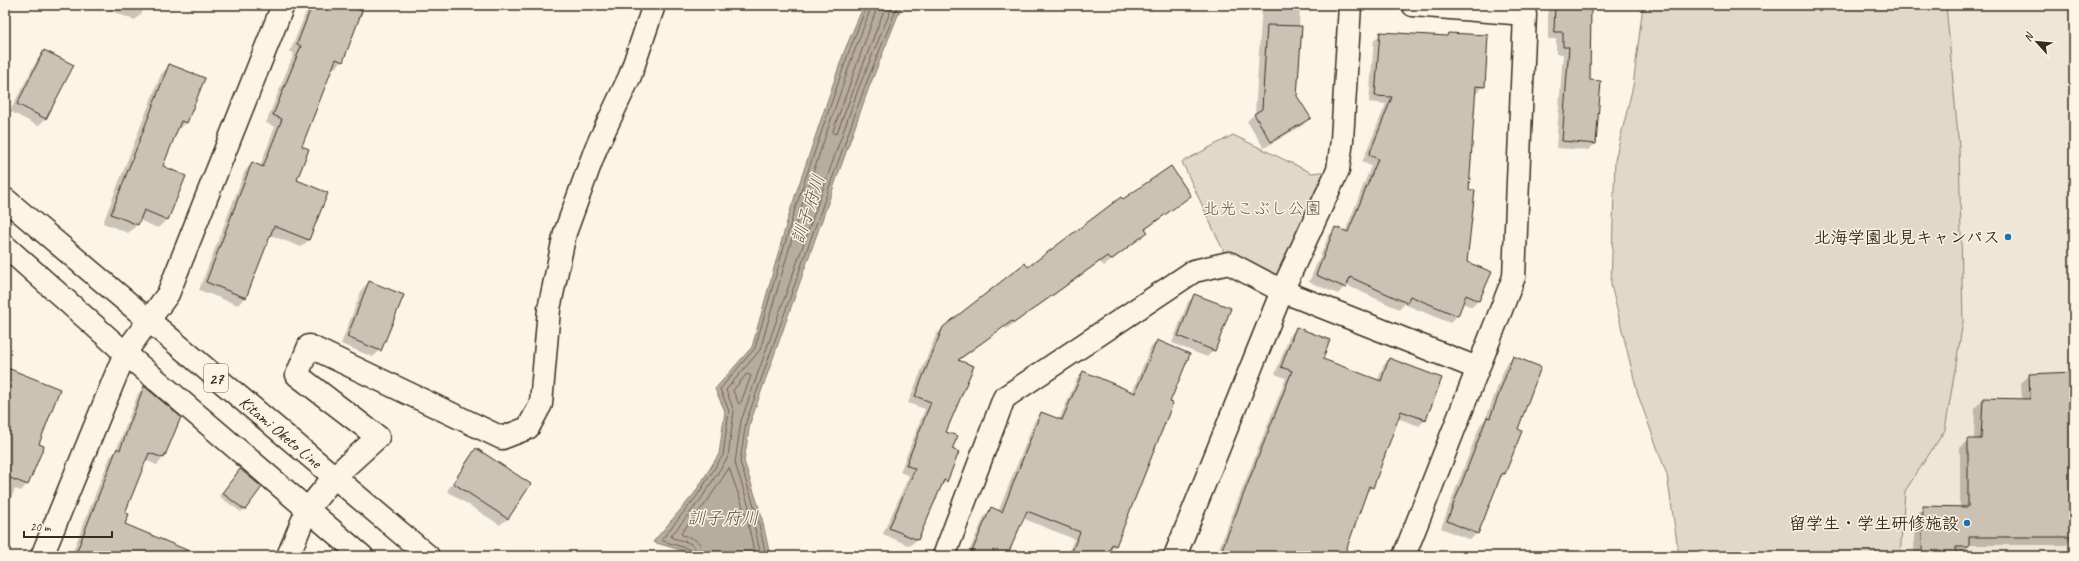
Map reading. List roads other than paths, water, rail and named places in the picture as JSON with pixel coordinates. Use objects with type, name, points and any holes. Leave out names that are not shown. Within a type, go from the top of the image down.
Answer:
[{"type":"street","points":[[42,556],[125,353],[168,294],[283,5]]},
{"type":"street","points":[[288,556],[307,510],[334,477],[378,437],[297,375],[309,346],[502,438],[528,428],[541,404],[549,309],[565,233],[596,148],[630,76],[654,5]]},
{"type":"street","points":[[1175,556],[1282,291],[1338,170],[1342,140],[1350,5]]},
{"type":"street","points":[[1404,556],[1514,277],[1525,14],[1413,5]]},
{"type":"street","name":"Kitami Oketo Line","points":[[5,199],[428,556]]},
{"type":"street","name":"27","points":[[5,246],[125,353],[362,556]]},
{"type":"street","points":[[944,556],[1004,398],[1194,271],[1229,263],[1282,291],[1477,368]]},
{"type":"water","name":"訓子府川","points":[[864,5],[902,5],[868,90],[750,423],[744,461],[761,514],[770,556],[688,556],[688,552],[653,542],[694,494],[719,454],[725,411],[715,389],[752,347],[790,211],[844,52]]},
{"type":"place","name":"北海学園北見キャンパス","points":[[2008,237]]},
{"type":"place","name":"留学生・学生研修施設","points":[[1967,523]]},
{"type":"park label","name":"北光こぶし公園","points":[[1262,208]]}]
